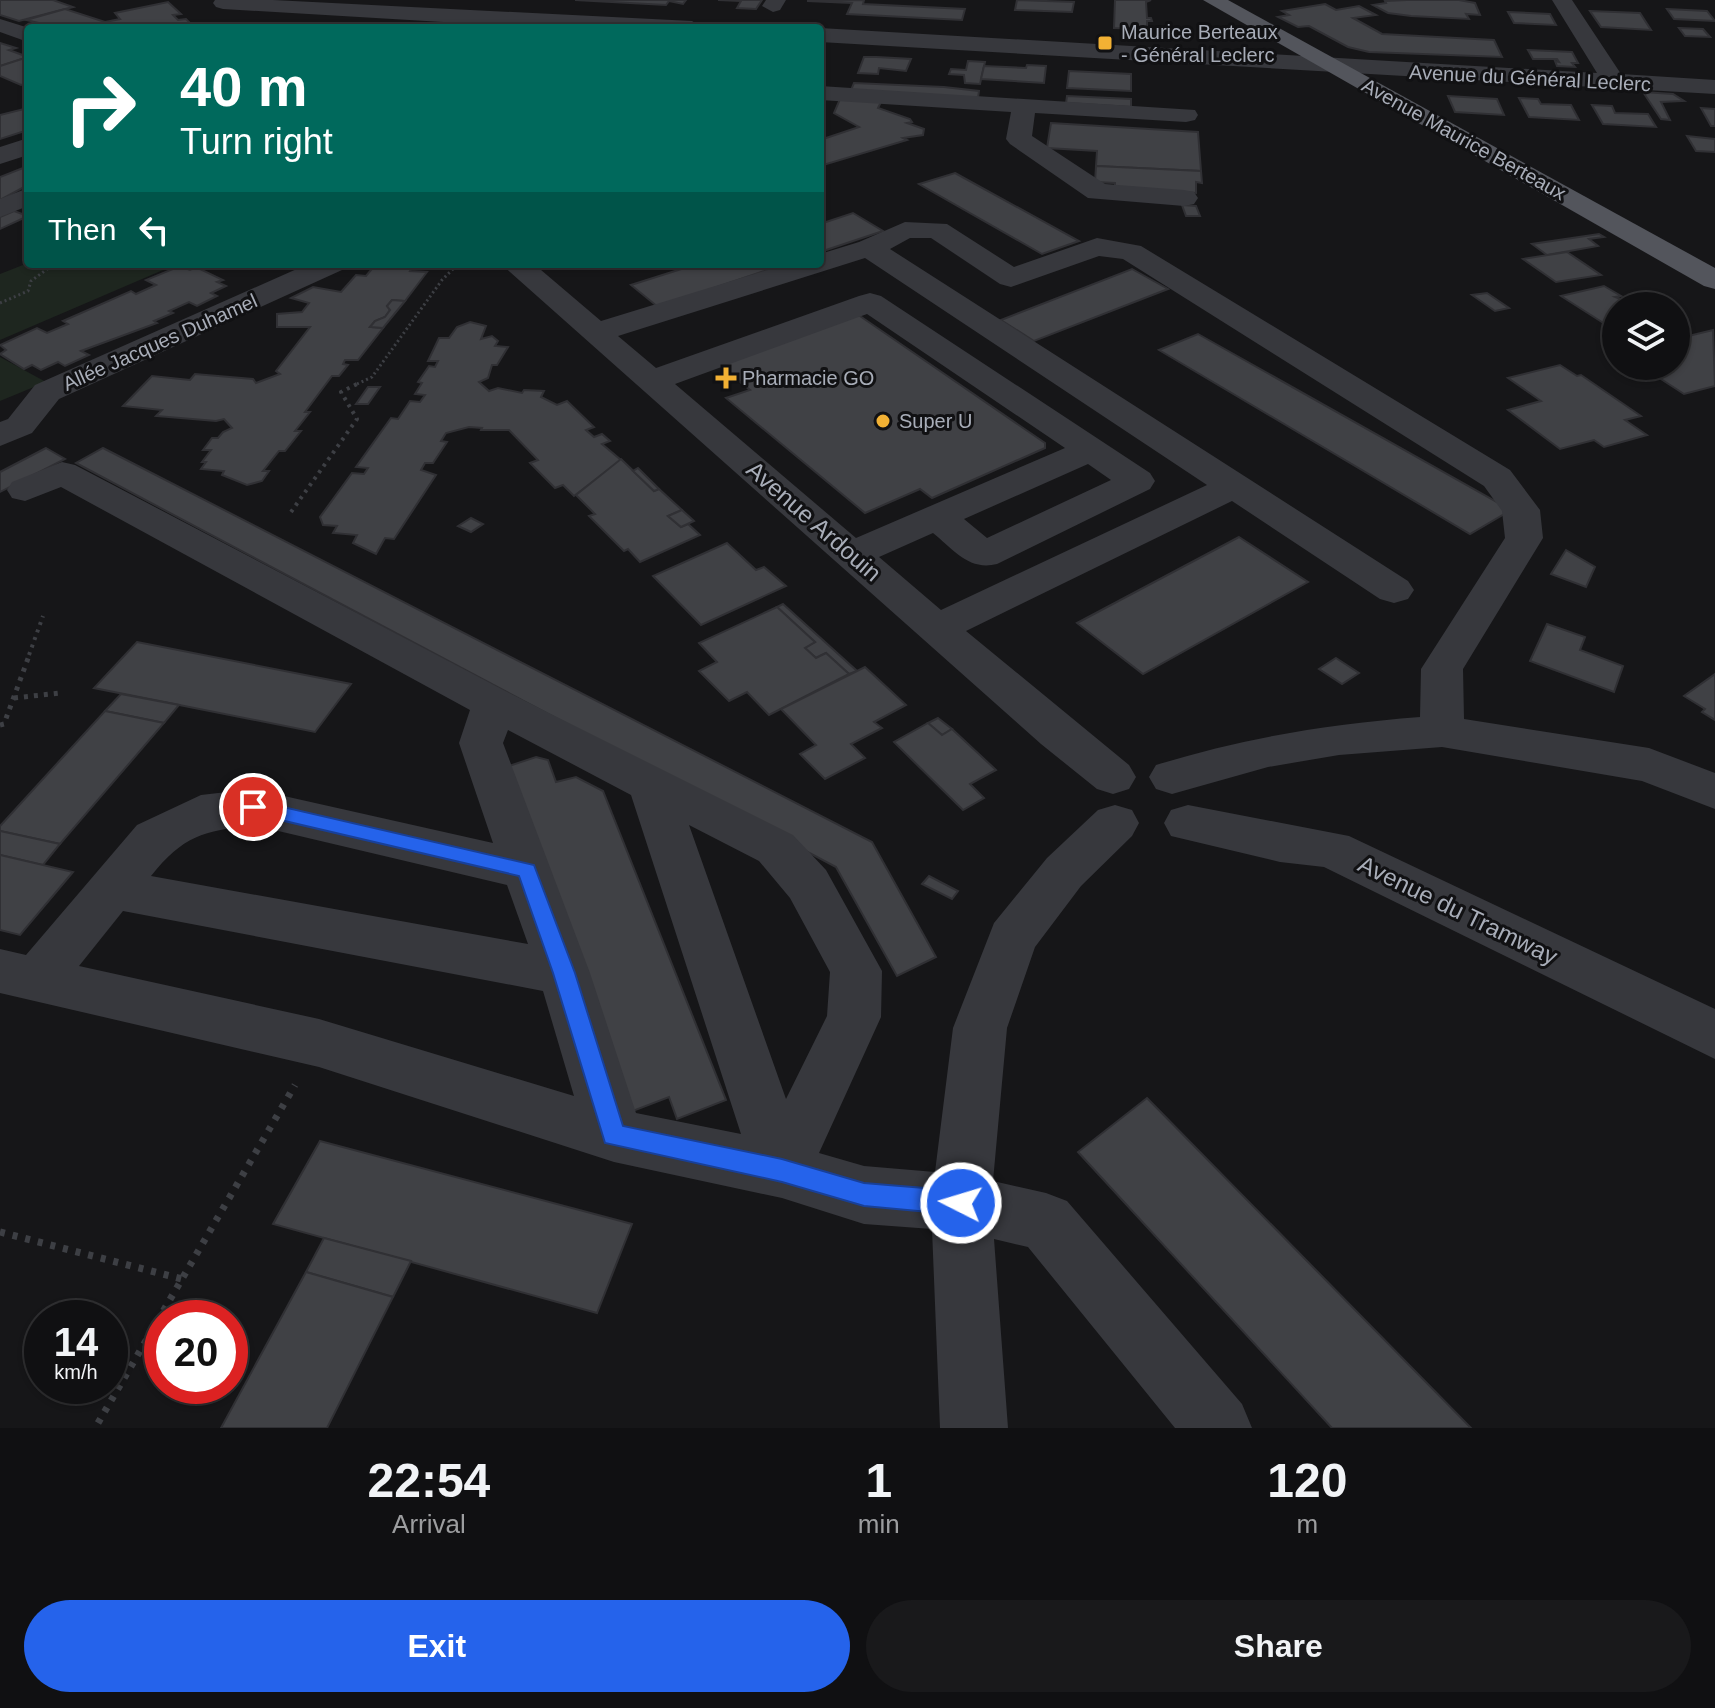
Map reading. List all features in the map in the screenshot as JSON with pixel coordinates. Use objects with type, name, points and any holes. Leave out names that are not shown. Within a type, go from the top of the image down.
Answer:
[{"type":"main road","name":"Avenue Maurice Berteaux","points":[[1213,0],[1715,280]]},
{"type":"street","points":[[436,17],[450,0]]},
{"type":"street","points":[[1562,0],[1614,82]]},
{"type":"street","points":[[224,11],[321,10],[523,24]]},
{"type":"street","points":[[0,25],[24,34]]},
{"type":"street","points":[[825,60],[827,36]]},
{"type":"street","name":"Avenue du Général Leclerc","points":[[827,36],[1715,87]]},
{"type":"street","points":[[824,93],[1186,115]]},
{"type":"street","points":[[1024,105],[1019,139],[1098,192],[1184,198]]},
{"type":"street","points":[[0,156],[24,147]]},
{"type":"street","points":[[0,209],[24,198]]},
{"type":"street","points":[[824,262],[869,248],[905,230],[937,230],[1011,278],[1097,247],[1131,252],[1497,478],[1521,510],[1524,538],[1442,669],[1442,731]]},
{"type":"street","points":[[869,248],[1394,590]]},
{"type":"street","name":"Allée Jacques Duhamel","points":[[0,436],[20,426],[47,392],[323,268]]},
{"type":"street","name":"Avenue Ardouin","points":[[521,268],[937,628],[1114,800]]},
{"type":"street","points":[[597,332],[806,268]]},
{"type":"street","points":[[652,381],[870,302],[1137,481],[983,555],[938,517]]},
{"type":"street","points":[[852,554],[1091,450]]},
{"type":"street","points":[[25,490],[62,473],[494,704],[776,848],[808,884],[856,971],[854,1017],[782,1170]]},
{"type":"street","points":[[937,628],[1234,486]]},
{"type":"street","points":[[494,704],[481,743],[564,973],[614,1135]]},
{"type":"street","points":[[1172,777],[1268,751],[1339,739],[1442,731],[1649,765],[1715,792]]},
{"type":"street","points":[[974,1428],[961,1203],[980,1028],[1012,938],[1064,872],[1133,770],[1153,770],[1172,777],[1192,801],[1188,823],[1158,837],[1134,834],[1114,800]]},
{"type":"street","points":[[650,781],[782,1170]]},
{"type":"street","points":[[18,975],[112,889],[154,838],[201,813],[253,807],[527,870]]},
{"type":"street","name":"Avenue du Tramway","points":[[1188,823],[1280,843],[1332,849],[1715,1035]]},
{"type":"street","points":[[112,889],[564,973]]},
{"type":"street","points":[[18,975],[319,1043],[614,1135],[782,1170],[864,1195],[961,1203],[1046,1222],[1218,1428]]},
{"type":"path","points":[[0,303],[28,291],[31,281],[49,268]]},
{"type":"path","points":[[291,512],[357,419],[341,392],[372,377],[454,268]]},
{"type":"path","points":[[0,725],[4,724],[43,616]]},
{"type":"path","points":[[13,698],[60,693]]},
{"type":"path","points":[[98,1423],[319,1043]]},
{"type":"path","points":[[0,1232],[182,1279]]},
{"type":"shaded area","points":[[24,265],[24,268],[168,268],[0,340],[0,274]]},
{"type":"shaded area","points":[[0,357],[46,382],[0,401]]},
{"type":"building","points":[[0,0],[53,0],[73,7],[19,21],[0,15]]},
{"type":"building","points":[[575,0],[686,0],[683,4],[669,1],[666,5]]},
{"type":"building","points":[[718,0],[762,0],[756,9],[737,8],[741,1]]},
{"type":"building","points":[[864,0],[863,4],[965,9],[962,20],[847,14],[852,3],[807,1]]},
{"type":"building","points":[[1017,0],[1074,2],[1072,12],[1015,10]]},
{"type":"building","points":[[1115,0],[1151,0],[1146,2],[1147,18],[1152,21],[1147,21],[1147,29],[1114,28]]},
{"type":"building","points":[[1407,0],[1475,3],[1480,15],[1466,14],[1469,19],[1411,16],[1388,13],[1373,5]]},
{"type":"building","points":[[168,2],[181,14],[173,15],[178,20],[186,19],[191,24],[43,24],[26,20],[65,9],[105,22],[120,19],[115,13]]},
{"type":"building","points":[[1325,4],[1336,10],[1359,6],[1376,15],[1353,18],[1382,34],[1494,40],[1502,57],[1369,52],[1348,47],[1309,26],[1298,27],[1278,17],[1289,15],[1282,11]]},
{"type":"building","points":[[1667,9],[1707,11],[1715,21],[1674,19]]},
{"type":"building","points":[[1590,11],[1640,13],[1651,30],[1601,27]]},
{"type":"building","points":[[1508,12],[1550,14],[1556,25],[1514,23]]},
{"type":"building","points":[[1679,28],[1703,29],[1710,37],[1685,36]]},
{"type":"building","points":[[0,43],[16,48],[9,50],[24,56],[24,58],[0,66]]},
{"type":"building","points":[[1528,50],[1572,52],[1578,63],[1572,63],[1575,67],[1557,66],[1557,59],[1533,59]]},
{"type":"building","points":[[864,57],[911,59],[906,71],[879,68],[878,74],[858,73]]},
{"type":"building","points":[[24,58],[24,84],[0,76],[0,66]]},
{"type":"building","points":[[968,61],[985,62],[980,84],[965,83],[964,75],[949,74],[951,69],[966,70]]},
{"type":"building","points":[[1027,65],[1046,66],[1044,83],[981,79],[984,66],[1026,68]]},
{"type":"building","points":[[1069,71],[1131,74],[1131,91],[1067,88]]},
{"type":"building","points":[[854,83],[979,91],[978,98],[851,90]]},
{"type":"building","points":[[1643,92],[1673,94],[1684,101],[1661,102],[1670,120],[1661,119]]},
{"type":"building","points":[[1067,96],[1131,99],[1131,107],[1066,103]]},
{"type":"building","points":[[1448,96],[1497,99],[1504,115],[1455,112]]},
{"type":"building","points":[[1519,98],[1538,99],[1541,104],[1571,105],[1579,120],[1529,117]]},
{"type":"building","points":[[840,99],[881,102],[878,108],[910,119],[912,122],[907,123],[924,129],[923,135],[903,138],[907,140],[824,165],[824,139],[859,127],[834,113]]},
{"type":"building","points":[[1592,105],[1612,106],[1615,113],[1648,114],[1656,127],[1603,124]]},
{"type":"building","points":[[1701,108],[1715,109],[1715,126],[1711,126]]},
{"type":"building","points":[[24,109],[24,131],[0,139],[0,115]]},
{"type":"building","points":[[1051,123],[1198,132],[1201,171],[1096,166],[1097,151],[1047,148]]},
{"type":"building","points":[[1687,136],[1715,139],[1715,152],[1696,151]]},
{"type":"building","points":[[1096,166],[1201,171],[1202,183],[1196,182],[1196,193],[1115,187],[1115,183],[1095,182]]},
{"type":"building","points":[[24,168],[24,187],[0,200],[0,177]]},
{"type":"building","points":[[955,173],[1079,241],[1042,254],[919,184]]},
{"type":"building","points":[[1182,205],[1196,206],[1200,216],[1186,216]]},
{"type":"building","points":[[14,211],[24,215],[24,218],[0,229],[0,217]]},
{"type":"building","points":[[853,213],[883,231],[824,251],[824,223]]},
{"type":"building","points":[[1599,234],[1604,237],[1589,239],[1598,246],[1547,255],[1532,244]]},
{"type":"building","points":[[1567,252],[1601,275],[1556,282],[1523,259]]},
{"type":"building","points":[[175,268],[198,268],[223,280],[217,282],[226,286],[211,293],[217,296],[197,306],[189,302],[154,321],[157,323],[81,351],[89,355],[65,366],[58,362],[41,370],[32,365],[24,369],[0,354],[6,350],[0,345],[37,328],[47,333],[68,324],[63,321],[131,291],[136,294],[156,285],[146,280]]},
{"type":"building","points":[[373,268],[412,268],[410,271],[427,272],[405,301],[392,300],[385,317],[370,327],[383,328],[358,360],[345,360],[343,364],[348,365],[339,376],[332,376],[295,431],[301,431],[263,471],[269,471],[262,481],[247,485],[222,475],[224,471],[201,469],[211,450],[203,450],[212,438],[218,438],[232,428],[224,419],[156,416],[162,410],[123,406],[152,376],[190,380],[195,374],[253,379],[256,383],[280,374],[276,371],[310,327],[277,327],[277,314],[302,312],[309,303],[291,298],[313,287],[341,292],[356,275],[366,276]]},
{"type":"building","points":[[684,268],[773,268],[658,307],[631,285]]},
{"type":"building","points":[[1132,269],[1168,289],[1034,341],[1001,320]]},
{"type":"building","points":[[1604,286],[1614,292],[1602,292],[1602,322],[1561,296]]},
{"type":"building","points":[[1487,293],[1509,308],[1495,311],[1472,295]]},
{"type":"building","points":[[392,300],[405,301],[383,328],[370,327],[385,317]]},
{"type":"building","name":"Super U","points":[[857,314],[1045,443],[1045,448],[932,498],[920,489],[865,513],[726,398],[750,390],[718,364]]},
{"type":"building","points":[[470,322],[486,326],[481,339],[492,336],[498,341],[495,346],[508,347],[497,365],[492,365],[488,378],[479,382],[489,391],[498,388],[522,393],[524,390],[544,391],[541,397],[557,405],[567,401],[594,427],[586,430],[594,437],[602,434],[610,441],[602,444],[621,460],[574,496],[563,485],[555,488],[530,463],[538,460],[509,430],[469,427],[446,433],[441,441],[447,442],[433,463],[425,463],[421,470],[436,475],[394,539],[385,538],[376,554],[353,543],[357,535],[333,533],[337,526],[323,525],[320,517],[352,473],[364,474],[368,468],[356,467],[391,418],[398,419],[410,401],[420,402],[425,395],[415,394],[422,383],[418,382],[429,366],[435,367],[438,361],[428,361],[439,338],[449,338],[457,327]]},
{"type":"building","points":[[1713,330],[1715,386],[1684,394],[1662,380],[1690,380],[1690,336]]},
{"type":"building","points":[[1198,334],[1511,510],[1470,534],[1159,350]]},
{"type":"building","points":[[1560,365],[1577,376],[1581,375],[1641,416],[1625,420],[1647,435],[1604,447],[1594,440],[1560,449],[1508,410],[1541,401],[1508,378]]},
{"type":"building","points":[[368,387],[380,387],[368,404],[356,404]]},
{"type":"building","points":[[46,448],[65,459],[0,492],[0,472]]},
{"type":"building","points":[[103,448],[872,842],[936,957],[897,976],[836,867],[76,463]]},
{"type":"building","points":[[621,459],[654,491],[659,489],[682,510],[668,516],[681,527],[688,524],[700,535],[640,562],[628,549],[624,551],[589,516],[595,514],[576,495]]},
{"type":"building","points":[[638,468],[659,489],[654,491],[633,471]]},
{"type":"building","points":[[682,510],[694,521],[681,527],[668,516]]},
{"type":"building","points":[[471,518],[483,524],[471,532],[458,526]]},
{"type":"building","points":[[1239,537],[1308,582],[1143,674],[1077,623]]},
{"type":"building","points":[[727,543],[756,570],[764,567],[786,586],[701,625],[653,576]]},
{"type":"building","points":[[1566,550],[1595,567],[1586,587],[1551,574]]},
{"type":"building","points":[[783,604],[857,671],[849,674],[826,653],[816,658],[805,648],[815,642],[777,607]]},
{"type":"building","points":[[777,607],[815,642],[805,648],[816,658],[826,653],[849,674],[769,715],[747,692],[729,701],[699,671],[717,662],[699,643]]},
{"type":"building","points":[[1547,624],[1585,637],[1580,650],[1623,666],[1614,692],[1530,661]]},
{"type":"building","points":[[137,642],[351,684],[315,732],[94,688]]},
{"type":"building","points":[[1336,658],[1359,673],[1342,684],[1319,669]]},
{"type":"building","points":[[865,667],[906,705],[874,722],[882,728],[851,744],[865,758],[825,779],[800,754],[816,745],[781,709]]},
{"type":"building","points":[[1715,674],[1715,720],[1702,712],[1705,709],[1684,696]]},
{"type":"building","points":[[121,694],[179,705],[164,723],[105,711]]},
{"type":"building","points":[[105,711],[164,723],[60,844],[0,831],[0,826]]},
{"type":"building","points":[[938,718],[952,729],[942,735],[928,723]]},
{"type":"building","points":[[928,723],[942,735],[952,729],[996,770],[970,784],[984,798],[963,810],[894,742]]},
{"type":"building","points":[[536,757],[548,760],[556,782],[576,777],[603,791],[726,1100],[677,1119],[669,1097],[625,1114],[509,766]]},
{"type":"building","points":[[0,831],[60,844],[43,865],[0,855]]},
{"type":"building","points":[[0,855],[73,872],[20,935],[0,930]]},
{"type":"building","points":[[929,876],[958,891],[952,899],[922,884]]},
{"type":"building","points":[[1147,1098],[1471,1428],[1332,1428],[1078,1152]]},
{"type":"building","points":[[320,1141],[632,1224],[597,1313],[273,1224]]},
{"type":"building","points":[[324,1238],[411,1261],[393,1297],[306,1272]]},
{"type":"building","points":[[306,1272],[393,1297],[327,1428],[221,1428],[234,1404],[248,1404],[248,1378]]},
{"type":"place","name":"Maurice Berteaux - Général Leclerc","points":[[1105,43]]},
{"type":"place","name":"Pharmacie GO","points":[[726,378]]},
{"type":"place","name":"Super U","points":[[883,421]]},
{"type":"route","points":[[253,807],[527,870],[564,973],[614,1135],[782,1170],[864,1195],[961,1203]]}]
